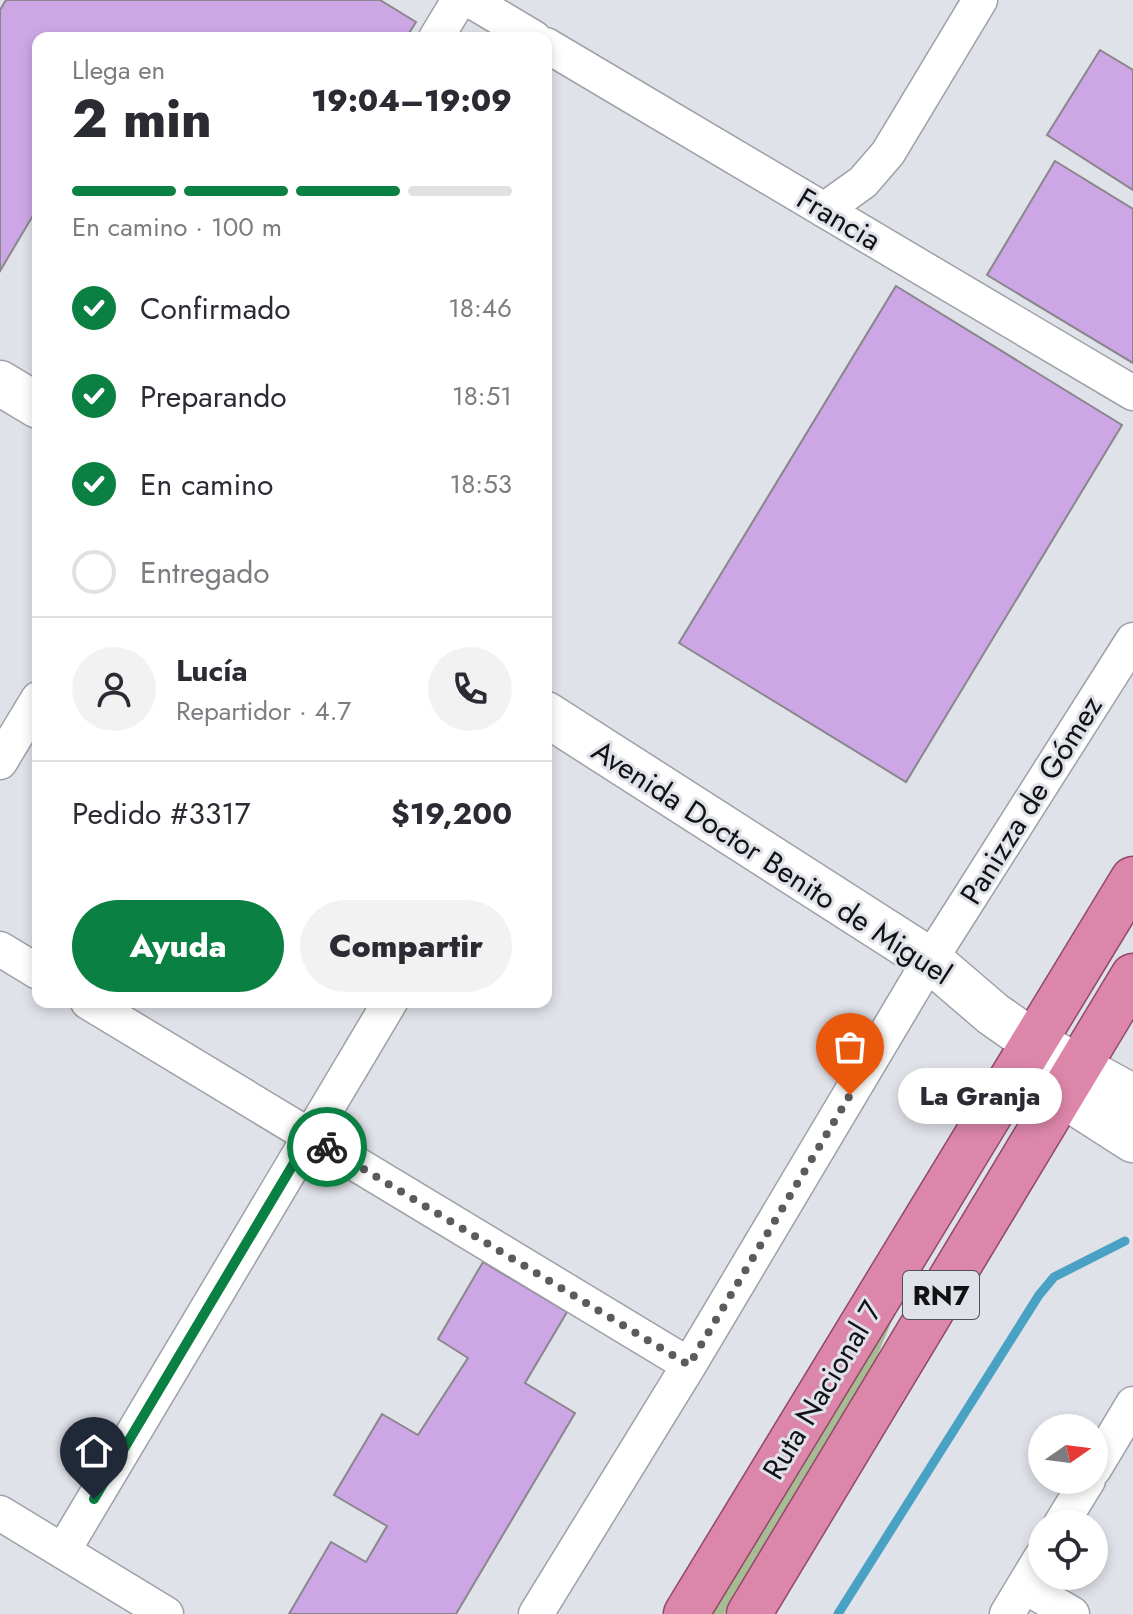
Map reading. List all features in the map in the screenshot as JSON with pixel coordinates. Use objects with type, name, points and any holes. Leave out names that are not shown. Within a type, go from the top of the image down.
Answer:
[{"type":"highway","name":"Ruta Nacional 7","points":[[686,1614],[1133,879]]},
{"type":"highway","name":"RN7","points":[[749,1614],[1133,976]]},
{"type":"street","points":[[440,32],[459,0]]},
{"type":"street","points":[[470,0],[524,32]]},
{"type":"street","points":[[824,210],[863,182],[888,153],[980,0]]},
{"type":"street","name":"Francia","points":[[552,49],[1133,393]]},
{"type":"street","points":[[0,383],[32,402]]},
{"type":"street","name":"Panizza de Gómez","points":[[536,1614],[689,1365],[930,960],[1133,640]]},
{"type":"street","points":[[0,762],[32,709]]},
{"type":"street","name":"Avenida Doctor Benito de Miguel","points":[[552,726],[930,960],[993,1014],[1033,1042],[1133,1140]]},
{"type":"street","points":[[0,949],[32,968]]},
{"type":"street","points":[[98,1008],[689,1365]]},
{"type":"street","points":[[63,1551],[386,1008]]},
{"type":"street","points":[[1071,1081],[1133,1097]]},
{"type":"street","points":[[1108,1446],[1133,1404]]},
{"type":"street","points":[[0,1513],[166,1614]]},
{"type":"street","points":[[1028,1580],[1016,1600],[1072,1614]]},
{"type":"green space","points":[[910,1277],[873,1366],[724,1614],[703,1614]]},
{"type":"building","points":[[6,0],[380,0],[416,22],[410,32],[32,32],[32,217],[0,271],[0,10]]},
{"type":"building","points":[[1100,50],[1133,70],[1133,190],[1047,135]]},
{"type":"building","points":[[1055,161],[1133,209],[1133,363],[987,275]]},
{"type":"building","points":[[896,286],[1122,425],[906,782],[679,643]]},
{"type":"building","points":[[483,1262],[567,1312],[525,1383],[575,1413],[456,1614],[289,1614],[331,1542],[366,1562],[387,1526],[334,1495],[382,1414],[418,1435],[468,1358],[438,1339]]},
{"type":"waterway","points":[[838,1614],[1039,1295],[1054,1277],[1125,1241]]},
{"type":"way so far","points":[[327,1147],[689,1365],[850,1095]]},
{"type":"place","name":"La Granja","points":[[850,1095]]},
{"type":"route","points":[[94,1499],[310,1136],[327,1147]]}]
